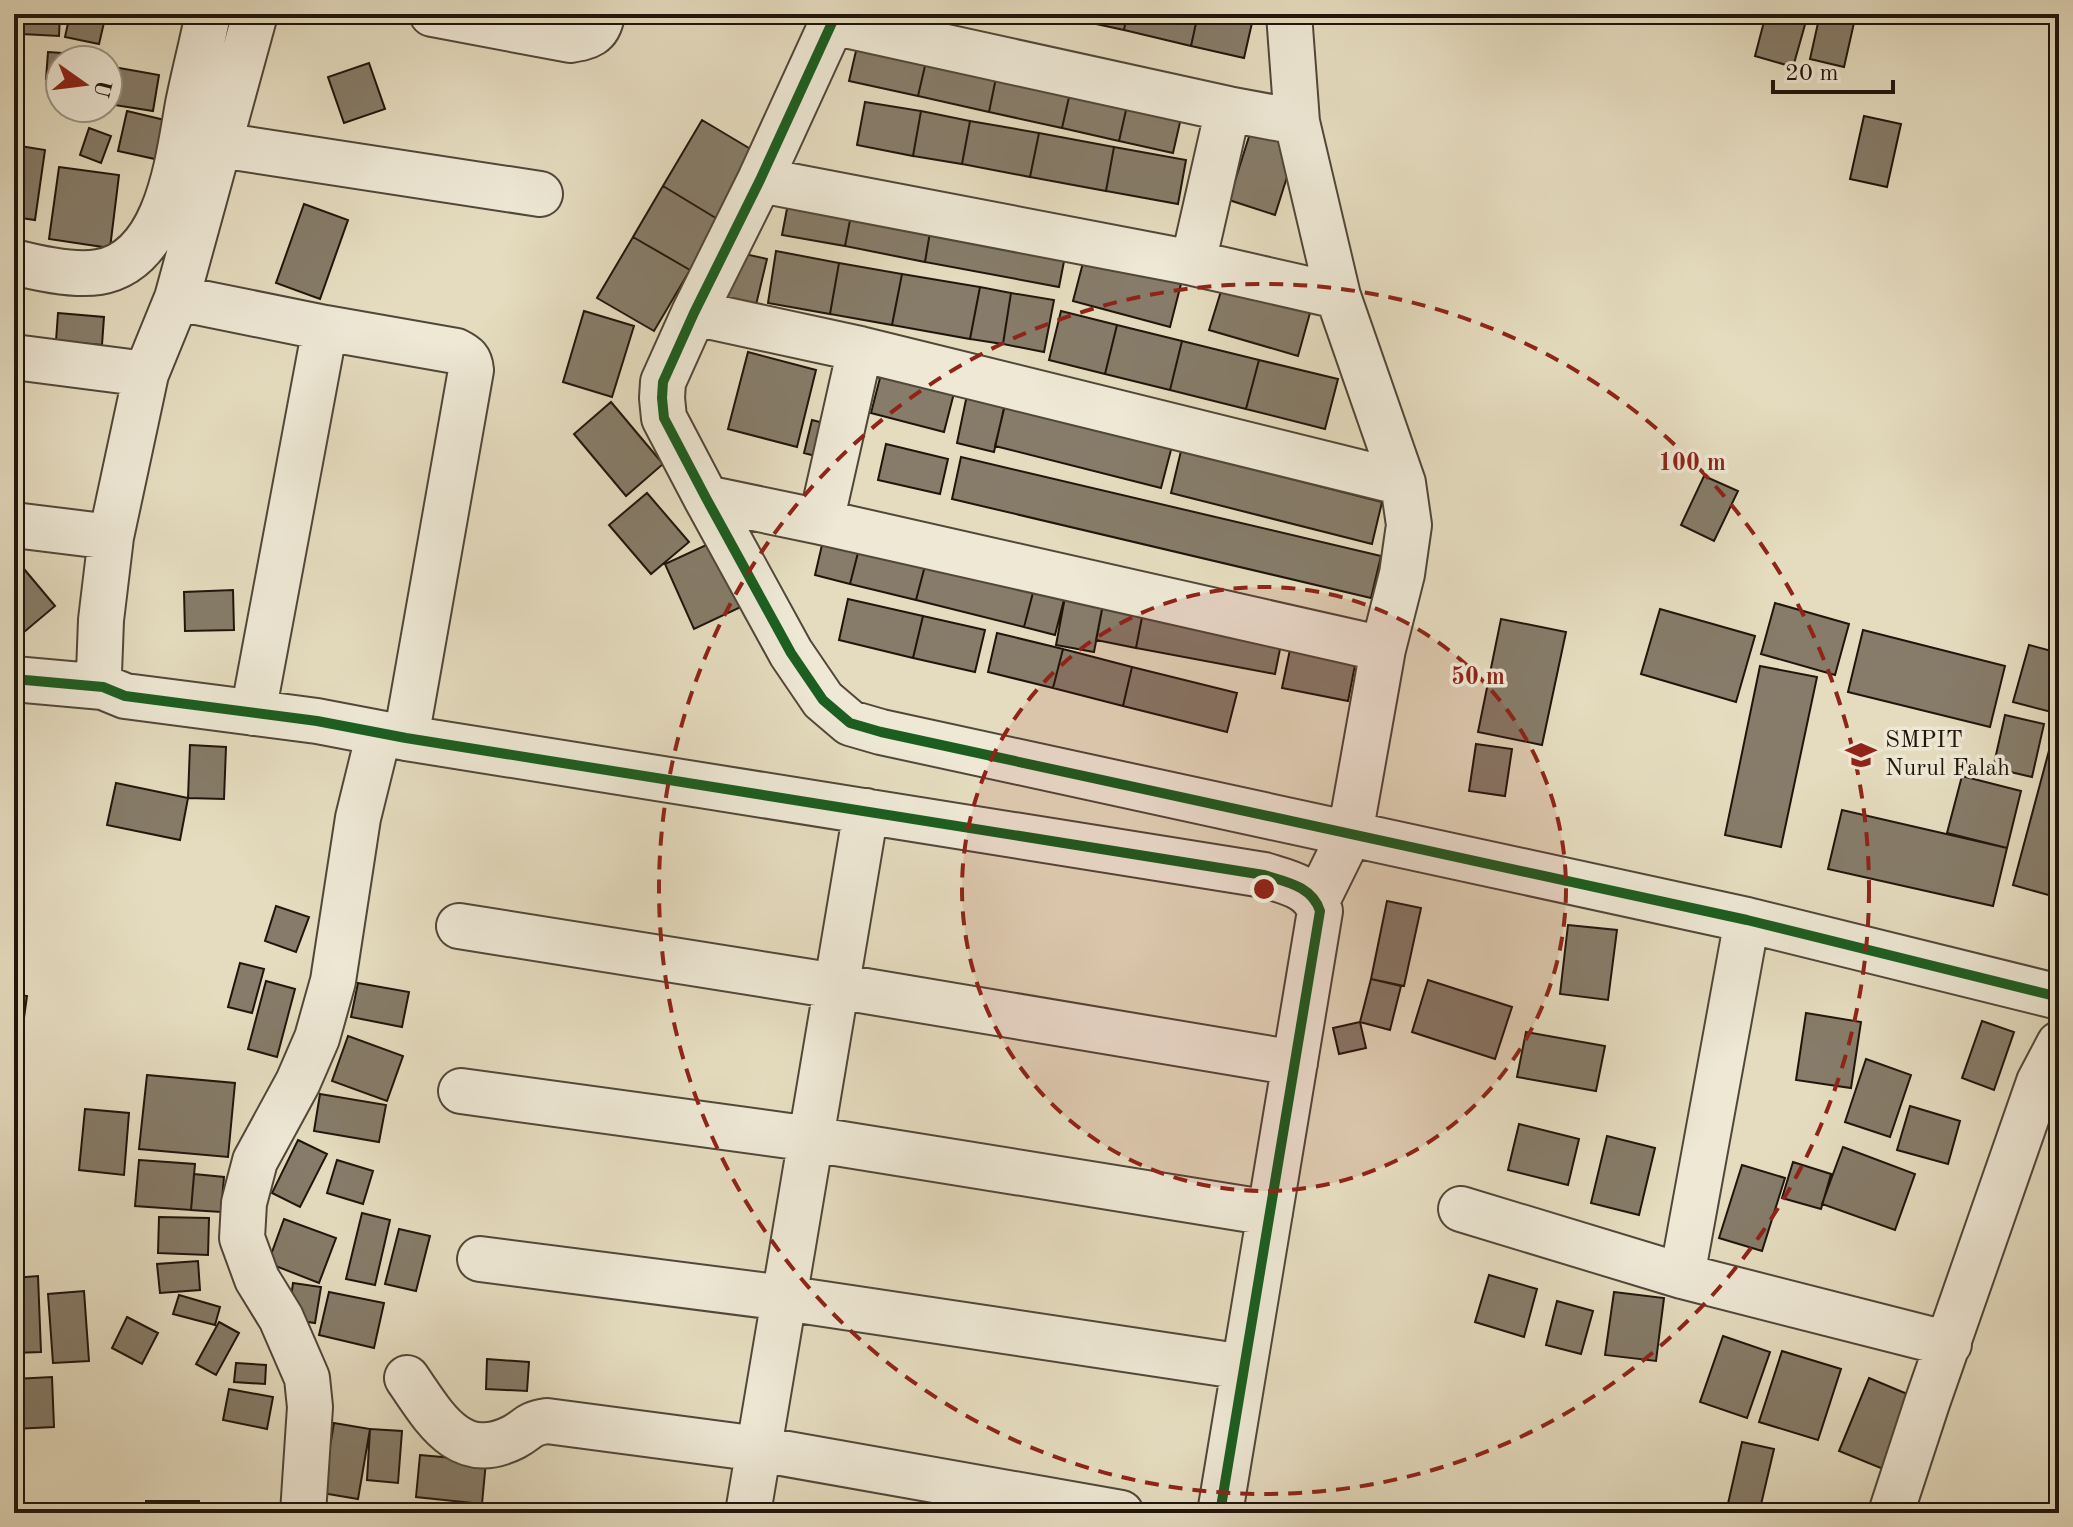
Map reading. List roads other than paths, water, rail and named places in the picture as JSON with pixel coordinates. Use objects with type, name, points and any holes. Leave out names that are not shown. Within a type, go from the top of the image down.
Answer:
[{"type":"street","points":[[14,262],[74,272],[100,272],[129,259],[148,239],[161,218],[176,168],[208,14]]},
{"type":"street","points":[[103,687],[99,673],[101,620],[111,537],[146,374],[177,298],[255,14]]},
{"type":"street","points":[[441,15],[570,40],[589,36],[601,23],[602,14]]},
{"type":"street","points":[[1289,14],[1297,122],[1338,296],[1403,483],[1409,525],[1350,834],[1317,901]]},
{"type":"street","points":[[1297,122],[1228,109],[834,18],[760,180],[694,313],[663,382],[662,398],[664,418],[706,498],[791,653],[823,700],[850,723],[881,732],[1747,920],[2059,997]]},
{"type":"street","points":[[1193,263],[1228,109]]},
{"type":"street","points":[[220,145],[540,194]]},
{"type":"street","points":[[760,180],[1193,263],[1338,296]]},
{"type":"street","points":[[177,298],[456,351],[470,362],[468,386],[392,736],[358,818],[333,981],[317,1038],[298,1082],[255,1161],[244,1203],[242,1238],[257,1279],[281,1318],[307,1378],[310,1407],[303,1513]]},
{"type":"street","points":[[694,313],[860,349],[1403,483]]},
{"type":"street","points":[[253,713],[325,328]]},
{"type":"street","points":[[821,522],[860,349]]},
{"type":"street","points":[[14,357],[146,374]]},
{"type":"street","points":[[706,498],[1383,649]]},
{"type":"street","points":[[14,525],[111,537]]},
{"type":"street","points":[[14,679],[103,687],[125,696],[317,721],[392,736],[1264,875],[1304,889],[1317,901],[1320,911],[1220,1513]]},
{"type":"street","points":[[748,1513],[866,811]]},
{"type":"street","points":[[1682,1276],[1747,920]]},
{"type":"street","points":[[459,926],[1295,1063]]},
{"type":"street","points":[[1891,1513],[2039,1082],[2059,1044]]},
{"type":"street","points":[[461,1091],[811,1139],[1270,1213]]},
{"type":"street","points":[[1461,1209],[1682,1276],[1949,1344]]},
{"type":"street","points":[[480,1259],[784,1298],[1244,1367]]},
{"type":"street","points":[[407,1378],[446,1431],[460,1441],[473,1444],[487,1446],[514,1437],[534,1423],[547,1421],[759,1449],[1121,1513]]},
{"type":"place","name":"SMPIT Nurul Falah","points":[[1861,755]]}]
